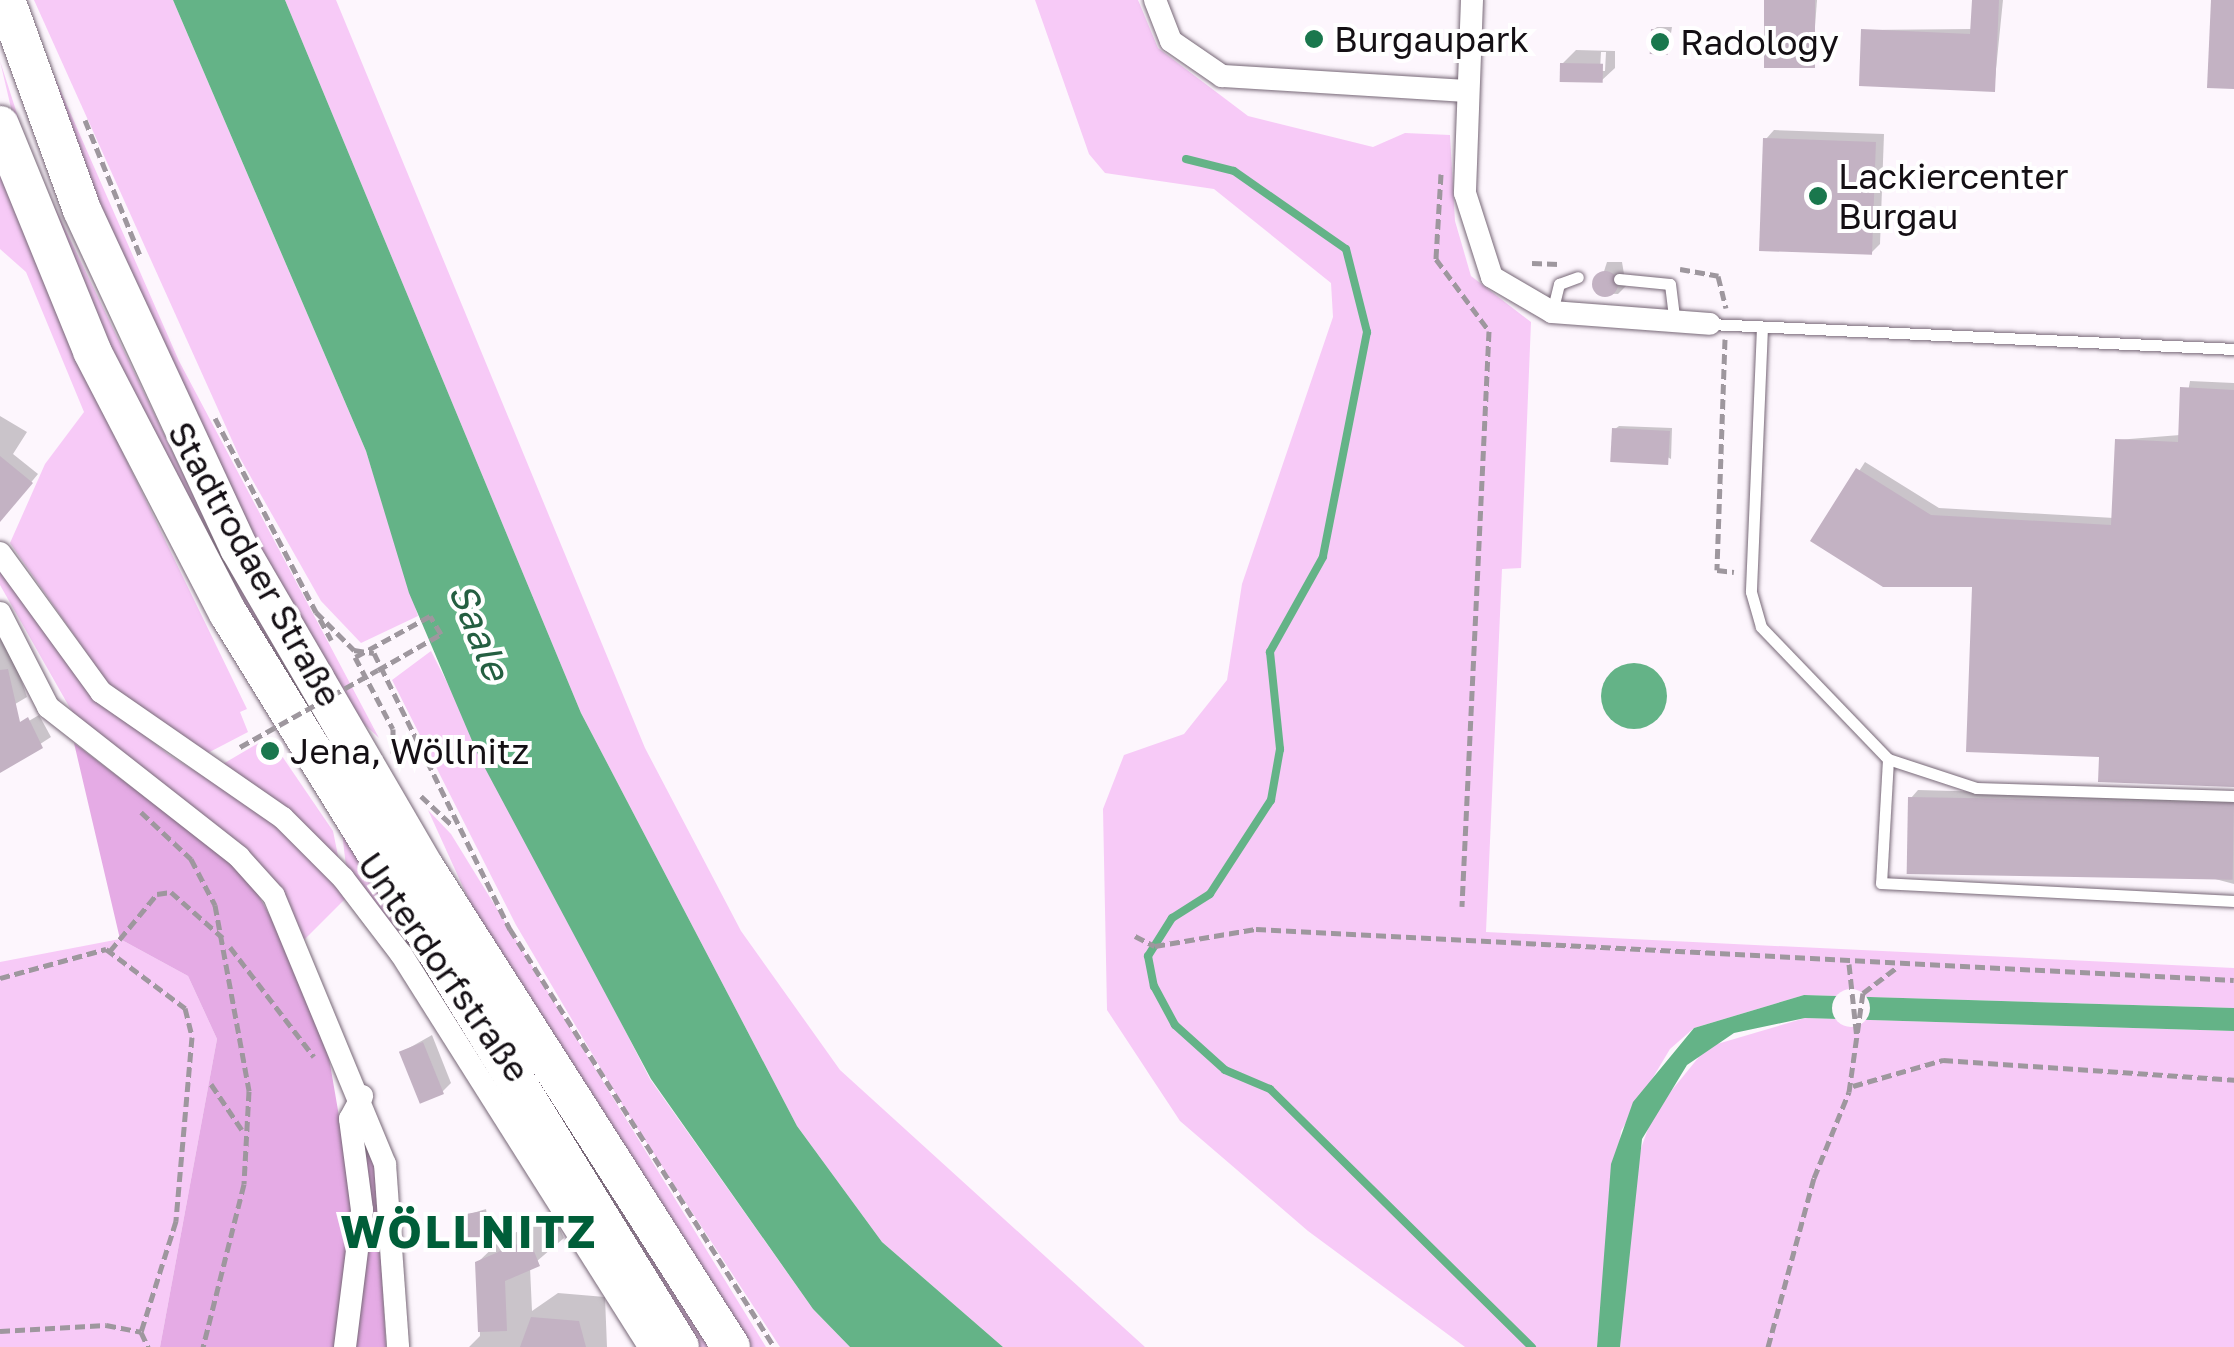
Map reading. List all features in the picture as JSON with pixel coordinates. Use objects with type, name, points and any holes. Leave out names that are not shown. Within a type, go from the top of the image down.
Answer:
[{"type":"main road","name":"Stadtrodaer Straße","points":[[6,0],[82,210],[239,548],[426,869],[731,1347]]},
{"type":"main road","name":"Stadtrodaer Straße","points":[[0,125],[92,352],[199,561],[364,844],[680,1347]]},
{"type":"street","points":[[1155,0],[1172,41],[1222,76],[1464,92]]},
{"type":"street","points":[[1472,0],[1462,143],[1481,260],[1504,288],[1552,312],[1717,324]]},
{"type":"street","name":"Unterdorfstraße","points":[[0,553],[101,692],[283,818],[343,878],[401,954],[649,1347]]},
{"type":"street","points":[[0,613],[48,707],[239,856],[274,896],[362,1096],[395,1216],[398,1347]]},
{"type":"street","points":[[345,1347],[362,1210],[350,1119],[362,1096]]},
{"type":"lane","points":[[1552,312],[1560,284],[1575,271]]},
{"type":"lane","points":[[1619,279],[1670,284],[1675,322]]},
{"type":"lane","points":[[1717,324],[2234,349]]},
{"type":"lane","points":[[1762,327],[1752,573],[1761,628],[1888,759],[1976,788],[2234,796]]},
{"type":"lane","points":[[1888,759],[1881,884],[2234,901]]},
{"type":"path","points":[[80,109],[145,268]]},
{"type":"path","points":[[1462,143],[1440,176],[1434,207],[1436,260],[1489,332],[1462,906]]},
{"type":"path","points":[[1532,264],[1575,271]]},
{"type":"path","points":[[1670,269],[1718,276],[1716,570],[1752,573]]},
{"type":"path","points":[[212,410],[316,612],[354,650],[374,653],[459,831],[612,1097],[774,1347]]},
{"type":"path","points":[[240,748],[274,728],[361,679],[378,670],[410,652],[441,634],[430,616],[356,657],[363,671],[370,686],[393,729],[393,753]]},
{"type":"path","points":[[415,790],[459,831]]},
{"type":"path","points":[[135,806],[202,875],[229,946],[249,1091],[244,1184],[203,1347]]},
{"type":"path","points":[[0,978],[110,951],[157,894],[172,892],[229,946],[321,1066]]},
{"type":"path","points":[[1135,936],[1154,946],[1256,929],[1849,964],[2234,980]]},
{"type":"path","points":[[110,951],[185,1008],[192,1036],[176,1221],[141,1332],[148,1347]]},
{"type":"path","points":[[1849,964],[1851,1024],[1857,1039]]},
{"type":"path","points":[[1768,1347],[1850,1088],[1863,993],[1876,975],[1906,966]]},
{"type":"path","points":[[1850,1088],[1943,1060],[2234,1080]]},
{"type":"path","points":[[211,1084],[244,1133]]},
{"type":"path","points":[[0,1331],[141,1332]]},
{"type":"shaded area","points":[[34,0],[173,0],[366,451],[418,616],[361,643],[321,601],[240,458]]},
{"type":"shaded area","points":[[285,0],[336,0],[645,748],[741,931],[840,1070],[1145,1347],[1003,1347],[882,1242],[797,1126],[581,713]]},
{"type":"shaded area","points":[[1035,0],[1138,0],[1158,48],[1248,116],[1373,147],[1405,133],[1450,135],[1455,221],[1471,276],[1531,322],[1521,568],[1502,569],[1486,932],[2234,968],[2234,1008],[1804,995],[1694,1028],[1670,1049],[1621,1131],[1597,1347],[1465,1347],[1308,1231],[1180,1121],[1107,1010],[1103,809],[1124,755],[1184,734],[1227,680],[1242,584],[1333,317],[1331,283],[1214,189],[1105,173],[1089,154]]},
{"type":"shaded area","points":[[31,23],[179,361],[379,738],[351,712],[243,522],[116,258]]},
{"type":"shaded area","points":[[0,61],[32,160],[199,507],[712,1347],[698,1347],[241,602],[131,398],[19,142]]},
{"type":"shaded area","points":[[0,168],[104,414],[247,709],[240,712],[248,732],[202,756],[113,691],[10,543],[45,464],[84,412],[26,272],[0,249]]},
{"type":"shaded area","points":[[0,566],[90,691],[169,755],[291,830],[348,896],[302,942],[289,909],[79,724],[0,585]]},
{"type":"shaded area","points":[[431,651],[650,1079],[813,1309],[850,1347],[780,1347],[626,1111],[516,925],[392,680]]},
{"type":"shaded area","points":[[269,737],[333,831],[340,866],[216,768]]},
{"type":"shaded area","points":[[74,743],[221,855],[254,887],[285,943],[329,1058],[340,1122],[356,1123],[376,1168],[386,1347],[160,1347],[217,1039],[188,976],[120,939]]},
{"type":"shaded area","points":[[428,810],[451,834],[766,1347],[750,1347],[660,1210],[478,920]]},
{"type":"shaded area","points":[[342,832],[664,1347],[347,875]]},
{"type":"shaded area","points":[[120,939],[188,976],[217,1039],[160,1347],[0,1347],[0,962]]},
{"type":"shaded area","points":[[1805,1018],[2234,1031],[2234,1347],[1620,1347],[1634,1168],[1654,1112],[1707,1047]]},
{"type":"water","name":"Saale","points":[[173,0],[285,0],[581,713],[797,1126],[882,1242],[1003,1347],[850,1347],[813,1309],[651,1079],[479,757],[409,593],[366,451]]},
{"type":"water","points":[[1634,663],[1647,665],[1657,673],[1665,683],[1665,709],[1657,719],[1647,727],[1634,729],[1621,727],[1611,719],[1603,709],[1601,696],[1603,683],[1611,673],[1621,665]]},
{"type":"water","points":[[1804,995],[2234,1008],[2234,1031],[1805,1018],[1734,1033],[1687,1065],[1642,1139],[1620,1347],[1597,1347],[1611,1164],[1633,1102],[1694,1028]]},
{"type":"pier","points":[[1851,989],[1864,995],[1870,1008],[1864,1021],[1851,1027],[1838,1021],[1832,1008],[1838,995]]},
{"type":"building","points":[[1764,0],[1815,0],[1815,68],[1764,68]]},
{"type":"building","points":[[1972,0],[1999,0],[1995,92],[1859,86],[1861,29],[1970,34]]},
{"type":"building","points":[[2211,0],[2234,0],[2234,89],[2207,88]]},
{"type":"building","points":[[1651,29],[1669,30],[1668,55],[1650,54]]},
{"type":"building","points":[[1560,63],[1603,64],[1603,83],[1560,82]]},
{"type":"building","points":[[1763,138],[1876,142],[1872,255],[1759,251]]},
{"type":"building","points":[[1605,271],[1614,275],[1618,284],[1614,293],[1605,297],[1596,293],[1592,284],[1596,275]]},
{"type":"building","points":[[2180,387],[2234,390],[2234,787],[2098,782],[2099,757],[1966,752],[1972,587],[1883,587],[1810,541],[1856,468],[1931,515],[2111,525],[2115,439],[2178,442]]},
{"type":"building","points":[[1612,428],[1670,431],[1668,465],[1610,462]]},
{"type":"building","points":[[0,456],[33,483],[0,522]]},
{"type":"building","points":[[8,669],[20,722],[28,717],[43,748],[0,773],[0,670]]},
{"type":"building","points":[[1908,797],[2234,803],[2233,880],[1907,874]]},
{"type":"building","points":[[423,1042],[444,1094],[420,1104],[399,1052]]},
{"type":"building","points":[[483,1211],[489,1245],[463,1250],[457,1216]]},
{"type":"building","points":[[529,1239],[540,1266],[505,1281],[507,1331],[478,1332],[475,1262]]},
{"type":"building","points":[[531,1317],[579,1321],[586,1347],[520,1347]]},
{"type":"waterway","points":[[1186,159],[1234,171],[1346,249],[1367,332],[1323,557],[1270,652],[1280,749],[1271,800],[1210,894],[1172,918],[1148,956],[1154,986],[1175,1025],[1225,1070],[1270,1089],[1532,1347]]},
{"type":"place","name":"Burgaupark","points":[[1314,39]]},
{"type":"place","name":"Radology","points":[[1660,42]]},
{"type":"place","name":"Lackiercenter Burgau","points":[[1818,196]]},
{"type":"place","name":"Jena, Wöllnitz","points":[[270,751]]},
{"type":"district","name":"WÖLLNITZ","points":[[469,1232]]}]
